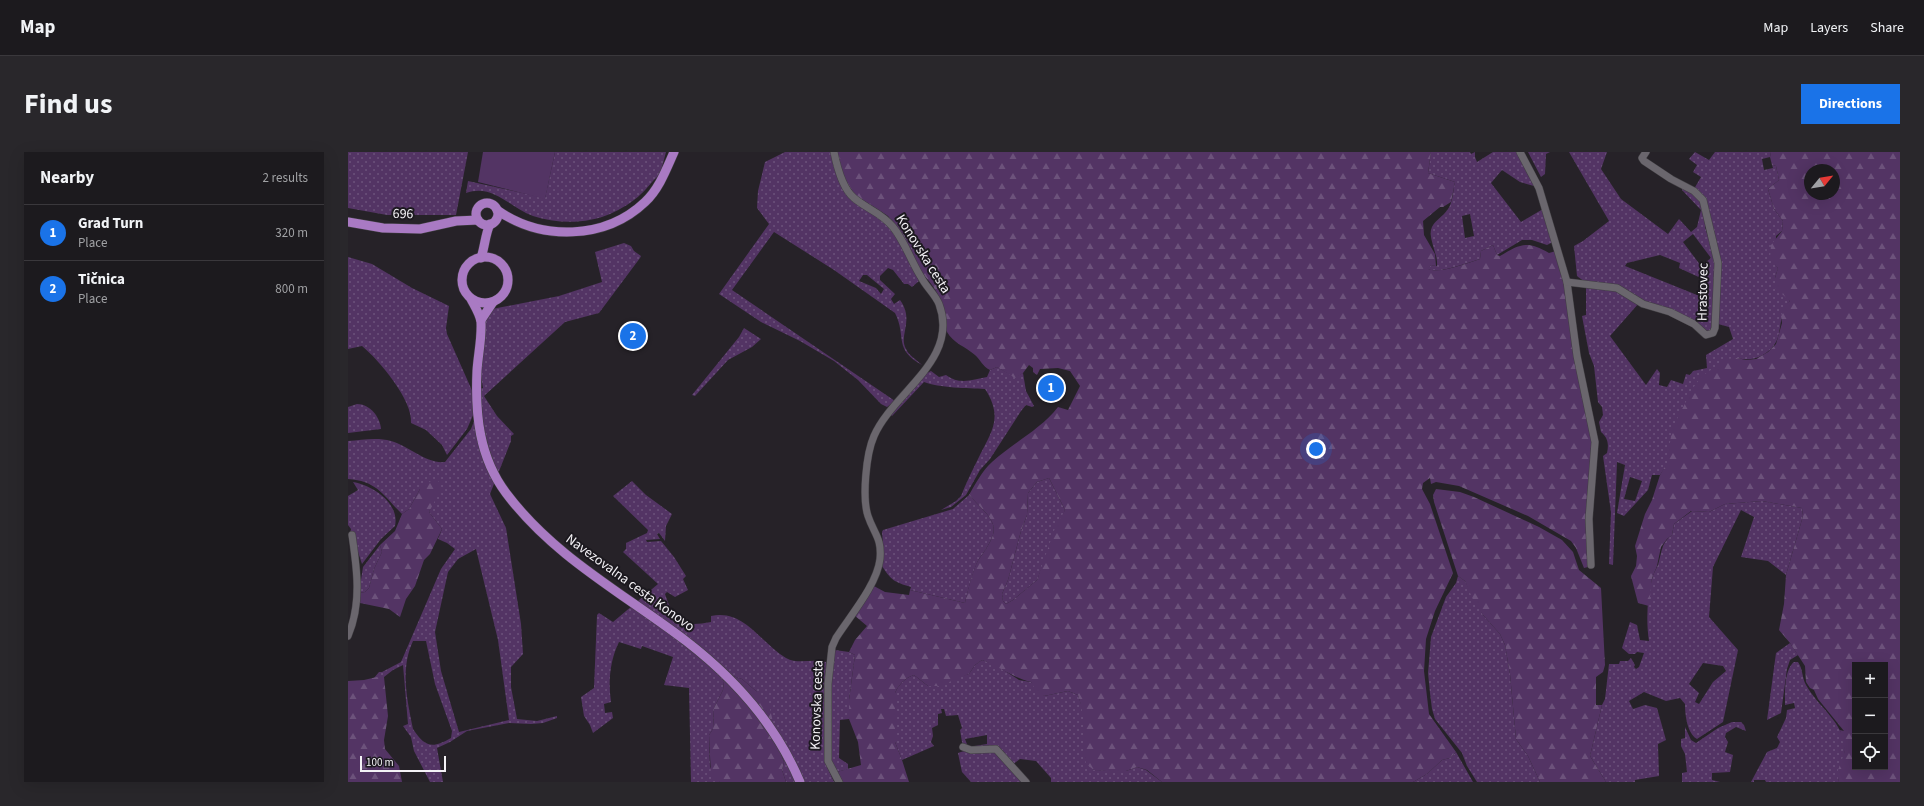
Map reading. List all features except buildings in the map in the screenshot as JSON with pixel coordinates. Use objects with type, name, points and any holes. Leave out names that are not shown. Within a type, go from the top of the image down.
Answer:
[{"type":"main road","name":"696","points":[[348,222],[383,228],[420,229],[456,221],[486,203],[493,205],[497,210],[511,220],[530,227],[565,233],[602,228],[628,216],[646,202],[661,180],[674,152]]},
{"type":"main road","points":[[477,209],[486,224],[485,248],[481,258],[496,260]]},
{"type":"main road","points":[[486,224],[497,217],[497,210]]},
{"type":"main road","name":"696","points":[[456,221],[486,224],[511,220]]},
{"type":"main road","name":"Navezovalna cesta Konovo","points":[[481,320],[493,302],[500,298],[508,286],[506,270],[485,248]]},
{"type":"main road","name":"Navezovalna cesta Konovo","points":[[481,258],[474,260],[464,271],[463,286],[481,320],[477,376],[477,420],[484,452],[505,492],[529,520],[560,550],[598,580],[685,641],[714,664],[761,714],[781,744],[800,782]]},
{"type":"main road","points":[[471,299],[486,304],[493,302]]},
{"type":"street","name":"Konovska cesta","points":[[834,152],[846,188],[853,198],[883,216],[893,227],[922,279],[936,298],[942,316],[942,332],[937,354],[930,365],[883,419],[873,437],[866,482],[866,507],[868,518],[880,544],[880,561],[872,582],[836,638],[830,665],[828,761],[839,782]]},
{"type":"street","points":[[1520,152],[1538,188],[1567,282],[1577,356],[1595,442],[1589,519],[1591,565]]},
{"type":"street","name":"Hrastovec","points":[[1567,282],[1617,288],[1643,304],[1670,312],[1694,324],[1706,336],[1713,333],[1716,328],[1718,263],[1707,222],[1706,207],[1703,200],[1694,190],[1671,179],[1662,171],[1644,161],[1642,158],[1646,152]]},
{"type":"street","points":[[348,636],[353,624],[357,600],[357,568],[352,535]]},
{"type":"street","points":[[963,747],[971,750],[996,749],[1026,782]]},
{"type":"green space","points":[[348,152],[468,152],[456,215],[387,215],[348,208]]},
{"type":"green space","points":[[483,152],[555,152],[545,199],[478,182]]},
{"type":"green space","points":[[555,152],[666,152],[660,175],[638,197],[614,212],[592,220],[562,222],[542,219],[533,216],[485,191],[466,193],[468,181],[545,198]]},
{"type":"green space","points":[[785,152],[831,152],[837,177],[844,191],[855,203],[882,219],[894,232],[904,248],[919,281],[912,287],[908,284],[904,284],[893,270],[888,268],[880,276],[880,280],[895,294],[891,299],[894,304],[900,300],[904,308],[906,321],[904,344],[909,354],[922,365],[907,354],[902,342],[895,313],[834,270],[774,232],[732,290],[895,401],[887,407],[881,404],[858,380],[834,361],[800,341],[761,322],[719,294],[769,224],[757,208],[758,191],[765,162]],"holes":[[[863,275],[867,275],[884,289],[881,294],[876,288],[859,281]]]},
{"type":"green space","points":[[835,152],[1431,152],[1428,173],[1455,182],[1451,202],[1443,207],[1440,207],[1423,221],[1424,235],[1435,254],[1436,266],[1431,265],[1428,269],[1447,269],[1480,259],[1481,251],[1493,245],[1497,255],[1500,256],[1518,246],[1524,245],[1535,246],[1549,253],[1556,251],[1560,263],[1592,428],[1587,525],[1588,567],[1584,568],[1576,548],[1571,541],[1528,516],[1459,486],[1436,482],[1431,484],[1430,478],[1423,483],[1422,489],[1430,504],[1453,573],[1435,611],[1426,639],[1424,671],[1429,714],[1456,752],[1450,758],[1442,760],[1427,774],[1413,782],[1162,782],[1147,770],[1137,767],[1126,771],[1094,770],[1086,764],[1083,722],[1078,695],[1068,691],[1044,696],[1038,694],[1031,682],[1018,678],[982,660],[975,665],[969,674],[939,686],[928,686],[914,675],[900,684],[895,693],[895,742],[909,782],[843,782],[837,772],[861,765],[858,742],[849,719],[849,700],[855,655],[849,652],[855,640],[867,626],[854,615],[872,585],[885,592],[909,595],[910,590],[965,603],[975,567],[992,539],[994,531],[990,519],[969,495],[982,473],[1000,455],[1035,429],[1058,407],[1068,410],[1080,386],[1070,371],[1058,368],[1040,369],[1037,375],[1033,372],[1033,368],[1029,365],[1023,373],[1015,378],[997,367],[990,370],[985,367],[975,355],[956,342],[946,330],[944,310],[937,292],[920,272],[895,226],[888,216],[855,195],[845,180]],"holes":[[[1049,478],[1065,510],[1055,528],[1037,580],[1006,604],[1003,601],[1002,594],[1008,580],[1021,531],[1027,515],[1028,493],[1037,482]]]},
{"type":"green space","points":[[1431,152],[1470,152],[1471,154],[1475,152],[1477,162],[1493,152],[1518,152],[1536,185],[1534,186],[1520,182],[1502,170],[1491,183],[1521,222],[1543,209],[1553,242],[1547,245],[1532,240],[1522,240],[1497,255],[1493,245],[1481,251],[1480,259],[1446,269],[1427,269],[1431,265],[1437,266],[1431,238],[1431,230],[1434,224],[1450,206],[1455,182],[1428,173]],"holes":[[[1470,214],[1474,236],[1465,238],[1462,216]]]},
{"type":"green space","points":[[1528,152],[1550,152],[1546,154],[1545,174],[1541,177]]},
{"type":"green space","points":[[1569,152],[1607,152],[1601,169],[1621,199],[1668,234],[1679,219],[1691,232],[1697,227],[1701,210],[1682,190],[1683,186],[1699,198],[1705,211],[1705,227],[1716,262],[1714,322],[1710,332],[1650,305],[1633,294],[1586,283],[1577,276],[1574,246],[1609,221]],"holes":[[[1693,234],[1711,258],[1701,266],[1683,242]],[[1660,255],[1680,263],[1679,268],[1703,279],[1702,297],[1625,266],[1627,263]]]},
{"type":"green space","points":[[1695,152],[1709,160],[1715,152],[1771,152],[1770,157],[1762,159],[1764,170],[1773,168],[1772,165],[1776,166],[1779,180],[1768,189],[1774,209],[1783,221],[1782,231],[1776,236],[1775,264],[1778,268],[1775,278],[1790,301],[1782,316],[1778,337],[1775,344],[1770,350],[1761,356],[1749,359],[1737,358],[1660,475],[1652,475],[1648,490],[1624,516],[1617,513],[1625,465],[1617,462],[1613,565],[1609,564],[1611,512],[1603,456],[1607,453],[1608,444],[1607,439],[1601,432],[1599,422],[1603,415],[1602,407],[1598,402],[1594,366],[1589,353],[1582,316],[1586,315],[1586,287],[1617,290],[1639,303],[1610,336],[1646,385],[1657,369],[1660,373],[1659,385],[1667,387],[1671,380],[1683,384],[1686,374],[1690,375],[1693,371],[1707,368],[1706,355],[1733,339],[1729,327],[1718,324],[1721,277],[1708,220],[1694,189],[1701,177],[1693,172],[1697,165],[1689,159]],"holes":[[[1630,477],[1642,481],[1635,501],[1624,499]]]},
{"type":"green space","points":[[1771,152],[1900,152],[1900,782],[1839,782],[1837,773],[1845,751],[1840,730],[1844,731],[1818,699],[1814,690],[1810,688],[1806,682],[1805,666],[1790,643],[1779,630],[1784,604],[1786,575],[1803,516],[1802,508],[1762,501],[1725,504],[1709,512],[1691,511],[1674,524],[1672,535],[1661,547],[1657,566],[1652,578],[1649,606],[1638,603],[1631,576],[1636,566],[1637,556],[1635,546],[1645,514],[1652,500],[1660,475],[1667,463],[1672,429],[1693,388],[1702,376],[1727,359],[1756,359],[1768,352],[1776,344],[1782,323],[1781,316],[1784,307],[1790,301],[1775,288],[1775,278],[1778,268],[1770,259],[1771,245],[1782,231],[1783,221],[1774,209],[1768,189],[1779,180],[1776,166],[1772,165],[1770,157]]},
{"type":"green space","points":[[624,243],[631,246],[634,251],[641,256],[599,313],[565,322],[484,396],[497,416],[514,434],[511,436],[511,441],[490,494],[506,528],[521,624],[523,654],[511,667],[511,687],[517,719],[537,721],[557,716],[557,718],[543,723],[509,723],[467,731],[437,748],[443,782],[430,782],[414,751],[411,737],[403,726],[408,724],[403,665],[384,677],[374,678],[379,672],[382,672],[401,662],[441,569],[455,549],[438,539],[442,529],[429,512],[432,505],[420,489],[409,509],[402,514],[379,490],[373,486],[358,480],[348,479],[348,441],[380,439],[391,441],[398,443],[424,458],[438,462],[445,462],[471,429],[476,416],[475,388],[483,388],[476,344],[477,312],[559,296],[602,282],[595,252]],"holes":[[[476,549],[498,640],[509,720],[459,732],[441,671],[435,632],[448,572],[458,559]],[[413,641],[426,641],[435,684],[452,731],[451,738],[439,744],[434,745],[425,743],[413,729],[406,685],[407,662]]]},
{"type":"green space","points":[[348,257],[372,264],[412,288],[449,306],[446,328],[447,334],[474,395],[474,413],[467,429],[447,455],[442,445],[426,430],[411,423],[407,403],[386,370],[362,346],[348,349]]},
{"type":"green space","points":[[744,328],[761,339],[752,347],[728,360],[695,396],[692,395],[739,337]]},
{"type":"green space","points":[[997,367],[1015,377],[1023,373],[1026,391],[1034,406],[1032,407],[1026,405],[1021,411],[990,459],[980,470],[966,495],[951,507],[941,510],[956,501],[961,496],[991,433],[995,417],[991,399],[985,389],[945,387],[924,382],[892,416],[890,414],[927,373],[931,371],[939,377],[946,375],[956,380],[966,381],[987,377],[990,370]]},
{"type":"green space","points":[[357,404],[366,406],[374,412],[379,420],[381,429],[348,433],[348,407]]},
{"type":"green space","points":[[1049,478],[1065,510],[1037,580],[1006,604],[1003,601],[1002,594],[1008,580],[1021,531],[1027,515],[1028,493],[1037,482]]},
{"type":"green space","points":[[437,480],[441,484],[439,493],[429,512],[442,529],[430,554],[424,560],[415,586],[406,599],[400,617],[389,609],[360,603],[359,593],[365,592],[369,588],[374,569],[382,552],[380,545],[395,531],[402,514],[409,509],[420,489],[431,481]]},
{"type":"green space","points":[[632,481],[646,495],[672,514],[666,526],[665,541],[659,533],[657,534],[660,539],[646,540],[647,542],[661,541],[674,557],[686,576],[683,579],[688,590],[675,597],[667,592],[665,594],[672,611],[680,620],[686,623],[701,624],[711,622],[711,616],[723,615],[743,622],[786,658],[796,661],[826,662],[824,760],[834,782],[786,782],[782,770],[784,762],[756,691],[742,679],[730,675],[719,674],[724,681],[723,690],[714,708],[713,729],[709,735],[710,767],[720,782],[691,782],[689,688],[664,685],[673,657],[642,646],[641,649],[619,642],[610,671],[611,702],[604,704],[605,713],[612,712],[613,718],[593,733],[584,716],[581,697],[594,688],[597,615],[599,613],[613,622],[658,584],[623,552],[626,549],[626,543],[647,533],[648,530],[613,496]]},
{"type":"green space","points":[[353,482],[368,487],[383,496],[393,510],[395,518],[395,526],[381,539],[362,564],[354,540],[350,535],[351,529],[348,525],[348,496],[358,490]]},
{"type":"green space","points":[[1436,489],[1460,492],[1474,497],[1539,527],[1562,540],[1573,552],[1579,570],[1601,588],[1605,665],[1603,672],[1596,677],[1596,705],[1602,705],[1590,756],[1606,782],[1540,782],[1528,756],[1516,739],[1510,674],[1505,645],[1500,634],[1483,615],[1474,602],[1465,581],[1458,576],[1434,502],[1433,495]]},
{"type":"green space","points":[[969,495],[990,519],[994,531],[992,539],[977,563],[965,603],[910,590],[911,587],[897,582],[891,577],[882,566],[884,557],[883,530],[953,509]]},
{"type":"green space","points":[[1762,501],[1802,508],[1803,516],[1786,575],[1768,561],[1741,557],[1754,517],[1741,510],[1713,567],[1709,617],[1738,650],[1723,722],[1697,739],[1691,733],[1686,718],[1685,704],[1680,698],[1666,701],[1644,692],[1629,701],[1633,709],[1645,705],[1657,708],[1666,740],[1658,744],[1659,776],[1635,780],[1635,782],[1606,782],[1590,756],[1602,705],[1605,699],[1609,664],[1619,664],[1620,661],[1628,661],[1631,658],[1635,665],[1634,667],[1636,669],[1639,667],[1644,653],[1637,652],[1635,654],[1629,654],[1622,648],[1630,622],[1637,625],[1640,640],[1649,641],[1648,610],[1650,586],[1658,565],[1662,548],[1668,538],[1672,535],[1674,524],[1692,511],[1709,512],[1725,504]],"holes":[[[1703,663],[1723,666],[1726,671],[1713,682],[1699,704],[1695,702],[1699,693],[1689,684]]]},
{"type":"green space","points":[[380,545],[382,552],[374,569],[369,588],[365,592],[359,593],[363,567]]},
{"type":"green space","points":[[1458,576],[1465,581],[1483,615],[1500,634],[1505,645],[1510,674],[1516,739],[1528,756],[1540,782],[1477,782],[1467,766],[1462,753],[1435,719],[1432,709],[1428,673],[1431,637],[1446,597],[1456,583]]},
{"type":"green space","points":[[1790,643],[1798,655],[1790,660],[1787,669],[1781,713],[1767,720],[1776,653]]},
{"type":"green space","points":[[835,650],[849,652],[855,655],[849,700],[849,719],[840,720],[839,758],[848,764],[848,769],[837,772],[825,761],[832,662]]},
{"type":"green space","points":[[982,660],[994,664],[1019,680],[1031,682],[1044,696],[1068,691],[1078,695],[1083,710],[1085,757],[1094,770],[1126,771],[1137,767],[1146,770],[1162,782],[1051,782],[1051,778],[1036,761],[1020,759],[1012,765],[1002,750],[965,747],[962,742],[960,730],[962,728],[958,715],[946,716],[944,709],[941,709],[942,713],[938,714],[938,725],[932,728],[933,736],[931,742],[934,746],[902,760],[895,742],[895,693],[900,684],[914,675],[928,686],[969,674],[975,665]],"holes":[[[987,735],[987,744],[968,747],[965,739]]]},
{"type":"green space","points":[[1794,662],[1798,662],[1806,685],[1836,723],[1844,740],[1845,754],[1839,772],[1839,782],[1766,782],[1765,780],[1754,780],[1754,782],[1751,782],[1767,752],[1777,748],[1780,742],[1777,737],[1786,718],[1787,710],[1795,708],[1794,703],[1785,705],[1785,688],[1788,670]]},
{"type":"green space","points":[[719,674],[730,675],[742,679],[756,691],[770,709],[779,749],[784,762],[782,770],[786,782],[720,782],[711,776],[709,735],[713,729],[714,708],[723,690],[724,681]]},
{"type":"green space","points":[[381,676],[384,677],[388,716],[384,740],[385,749],[399,766],[402,782],[348,782],[348,681],[364,680]]},
{"type":"green space","points":[[1732,722],[1741,722],[1746,731],[1736,727],[1726,733],[1725,737],[1728,742],[1725,752],[1733,755],[1730,772],[1712,773],[1712,780],[1720,782],[1682,782],[1682,773],[1687,772],[1685,754],[1681,746],[1681,739],[1685,738],[1685,727],[1691,740],[1696,743],[1718,728]]},
{"type":"green space","points":[[994,750],[1025,782],[971,782],[962,772],[958,753],[964,751]]},
{"type":"green space","points":[[1456,752],[1473,782],[1413,782],[1427,774],[1442,760],[1450,758]]},
{"type":"place","name":"Tičnica","points":[[633,336]]},
{"type":"place","name":"Grad Turn","points":[[1051,388]]}]
